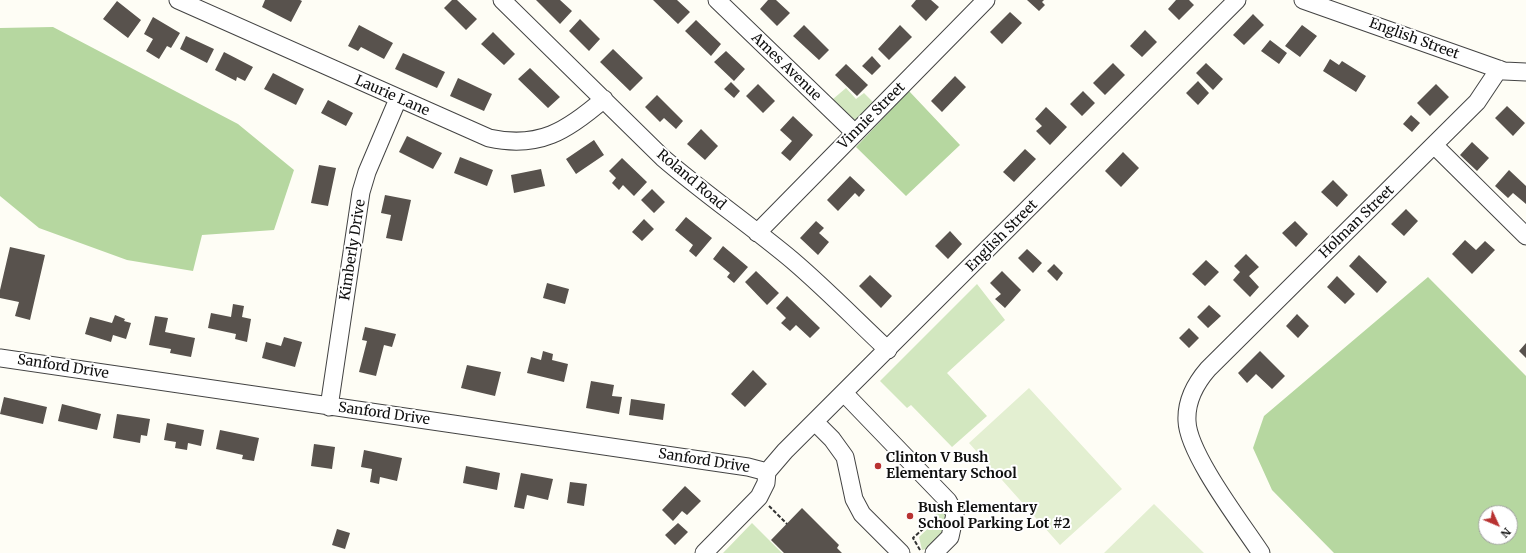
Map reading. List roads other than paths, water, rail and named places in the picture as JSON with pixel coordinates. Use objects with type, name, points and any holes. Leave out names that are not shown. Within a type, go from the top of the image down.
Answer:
[{"type":"street","name":"Laurie Lane","points":[[178,0],[398,99],[489,138],[520,142],[539,139],[558,133],[575,123],[604,99]]},
{"type":"street","name":"Roland Road","points":[[502,0],[663,158],[812,277],[888,350]]},
{"type":"street","name":"Vinnie Street","points":[[757,233],[986,0]]},
{"type":"street","name":"English Street","points":[[768,472],[785,451],[888,350],[1237,0]]},
{"type":"street","name":"English Street","points":[[1303,0],[1498,69],[1526,72]]},
{"type":"street","name":"Ames Avenue","points":[[726,3],[855,133]]},
{"type":"street","name":"Holman Street","points":[[1262,553],[1222,496],[1192,442],[1187,422],[1189,401],[1199,379],[1435,146],[1477,102],[1498,69]]},
{"type":"street","name":"Kimberly Drive","points":[[329,407],[362,192],[367,172],[398,99]]},
{"type":"street","points":[[1435,146],[1526,236]]},
{"type":"street","name":"Sanford Drive","points":[[0,358],[748,467],[768,472]]},
{"type":"street","points":[[844,393],[948,501],[955,514],[955,524],[950,537],[934,553]]},
{"type":"street","points":[[815,422],[835,443],[845,457],[854,499],[862,514],[901,553]]},
{"type":"street","points":[[704,553],[759,497],[766,483],[768,472]]},
{"type":"place","name":"Clinton V Bush Elementary School","points":[[878,466]]},
{"type":"place","name":"Bush Elementary School Parking Lot #2","points":[[910,516]]}]
